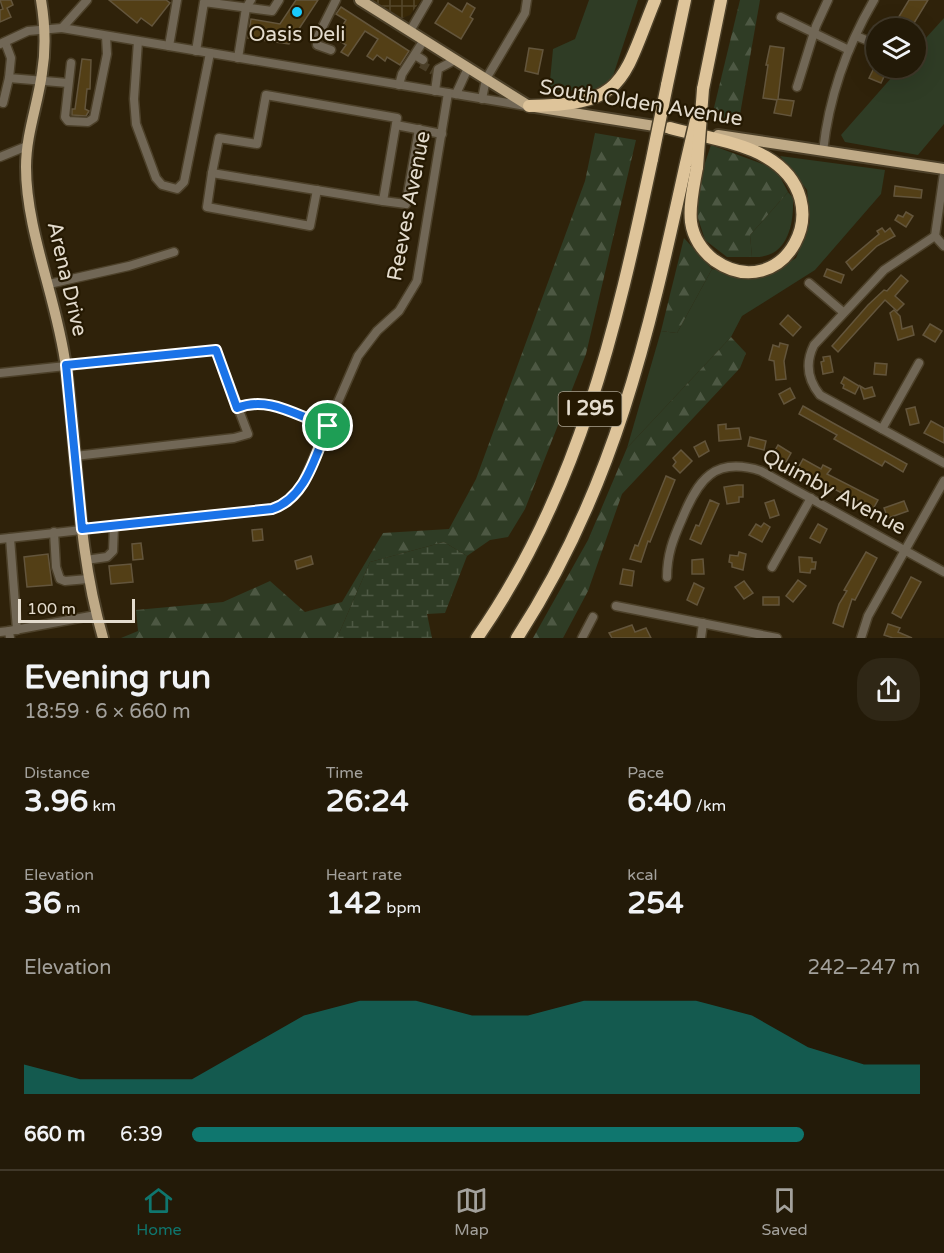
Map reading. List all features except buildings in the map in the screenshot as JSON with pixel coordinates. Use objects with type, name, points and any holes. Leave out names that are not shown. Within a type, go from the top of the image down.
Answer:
[{"type":"highway","points":[[529,106],[568,106],[598,97],[616,85],[628,67],[655,0]]},
{"type":"highway","name":"I 295","points":[[477,638],[540,533],[582,432],[606,358],[652,159],[685,0]]},
{"type":"highway","name":"I 295","points":[[518,638],[538,606],[584,519],[625,413],[692,165],[703,89],[721,0]]},
{"type":"highway","points":[[670,128],[755,152],[787,174],[799,193],[804,216],[800,238],[787,256],[770,267],[750,271],[730,268],[711,258],[698,242],[691,223],[692,165]]},
{"type":"main road","name":"Arena Drive","points":[[40,0],[44,31],[41,81],[27,146],[30,206],[66,365],[88,579],[103,638]]},
{"type":"main road","name":"South Olden Avenue","points":[[360,0],[529,106],[944,171]]},
{"type":"street","points":[[62,28],[87,0]]},
{"type":"street","points":[[169,46],[177,0]]},
{"type":"street","points":[[238,58],[246,8],[251,0]]},
{"type":"street","points":[[196,51],[204,2],[272,11],[279,0]]},
{"type":"street","points":[[331,50],[317,45],[317,38],[336,0]]},
{"type":"street","points":[[410,31],[428,0]]},
{"type":"street","points":[[482,99],[486,79],[525,13],[527,0]]},
{"type":"street","points":[[797,87],[828,0]]},
{"type":"street","points":[[823,151],[832,101],[849,50],[874,0]]},
{"type":"street","points":[[781,18],[849,50]]},
{"type":"street","points":[[3,103],[11,58],[2,43],[28,31],[62,28],[529,106]]},
{"type":"street","points":[[71,63],[64,117],[68,121],[88,122],[94,118],[107,54],[106,36]]},
{"type":"street","points":[[856,36],[866,40]]},
{"type":"street","points":[[399,85],[402,74],[418,60],[424,40]]},
{"type":"street","points":[[138,41],[134,99],[136,124],[156,178],[168,188],[177,189],[184,182],[210,53]]},
{"type":"street","points":[[435,91],[436,70],[455,60]]},
{"type":"street","name":"Reeves Avenue","points":[[0,539],[280,507],[295,496],[301,488],[363,350],[377,331],[399,311],[414,288],[429,217],[442,134],[452,94],[468,68]]},
{"type":"street","points":[[9,78],[68,83]]},
{"type":"street","points":[[317,190],[310,226],[207,207],[219,138],[256,144],[266,95],[397,118],[383,201]]},
{"type":"street","points":[[396,124],[442,134]]},
{"type":"street","points":[[212,173],[406,204],[419,129]]},
{"type":"street","points":[[0,157],[27,146]]},
{"type":"street","points":[[944,171],[935,236],[884,270],[843,312],[810,354],[810,379],[820,395],[944,463]]},
{"type":"street","points":[[935,236],[944,246]]},
{"type":"street","points":[[49,284],[129,266],[174,252]]},
{"type":"street","points":[[809,283],[843,312]]},
{"type":"street","points":[[0,373],[216,350],[248,434],[234,438],[75,456]]},
{"type":"street","points":[[882,429],[918,363]]},
{"type":"street","points":[[237,408],[251,402],[264,402],[328,426]]},
{"type":"street","name":"Quimby Avenue","points":[[667,577],[670,546],[697,485],[713,473],[734,466],[752,468],[944,572]]},
{"type":"street","points":[[861,638],[868,616],[944,481]]},
{"type":"street","points":[[772,567],[811,498]]},
{"type":"street","points":[[86,560],[107,557],[113,551],[114,526]]},
{"type":"street","points":[[54,532],[56,567],[60,579],[65,582],[88,579]]},
{"type":"street","points":[[10,538],[9,633],[64,623],[76,617],[96,615]]},
{"type":"street","points":[[616,606],[777,638]]},
{"type":"street","points":[[582,638],[593,616]]},
{"type":"street","points":[[701,638],[704,623]]},
{"type":"shaded area","points":[[373,0],[421,0],[410,15],[402,18]]},
{"type":"green space","points":[[589,0],[638,0],[612,79],[594,90],[549,91],[553,49],[575,39]]},
{"type":"green space","points":[[740,0],[760,0],[739,120],[712,116]]},
{"type":"green space","points":[[944,18],[944,124],[918,155],[845,142],[841,135],[891,78],[926,78],[926,38]]},
{"type":"green space","points":[[595,133],[636,140],[586,354],[525,509],[508,537],[490,540],[467,556],[444,542],[370,562],[337,638],[121,638],[138,631],[136,610],[223,602],[270,581],[305,612],[342,602],[383,533],[449,529],[476,479],[585,181]]},
{"type":"green space","points":[[711,145],[776,169],[788,192],[750,235],[752,257],[727,257],[705,240],[697,215],[701,175]]},
{"type":"green space","points":[[780,156],[885,170],[881,194],[815,270],[742,316],[731,337],[627,448],[661,331],[677,333],[712,269],[742,276],[776,270],[796,258],[810,222],[807,190]]},
{"type":"green space","points":[[788,192],[793,198],[793,209],[790,230],[786,239],[773,253],[752,257],[750,235]]},
{"type":"green space","points":[[684,238],[712,269],[677,333],[661,331]]},
{"type":"green space","points":[[731,337],[746,353],[740,368],[622,494],[588,591],[563,638],[533,638],[588,540],[627,448]]},
{"type":"green space","points":[[444,542],[467,556],[445,613],[427,614],[432,638],[337,638],[370,562]]},
{"type":"tunnel","points":[[421,64],[433,71]]},
{"type":"place","name":"Oasis Deli","points":[[297,12]]},
{"type":"route","points":[[216,350],[237,408],[251,402],[264,402],[328,426],[301,488],[295,496],[280,507],[82,529],[66,365],[216,350]]}]
